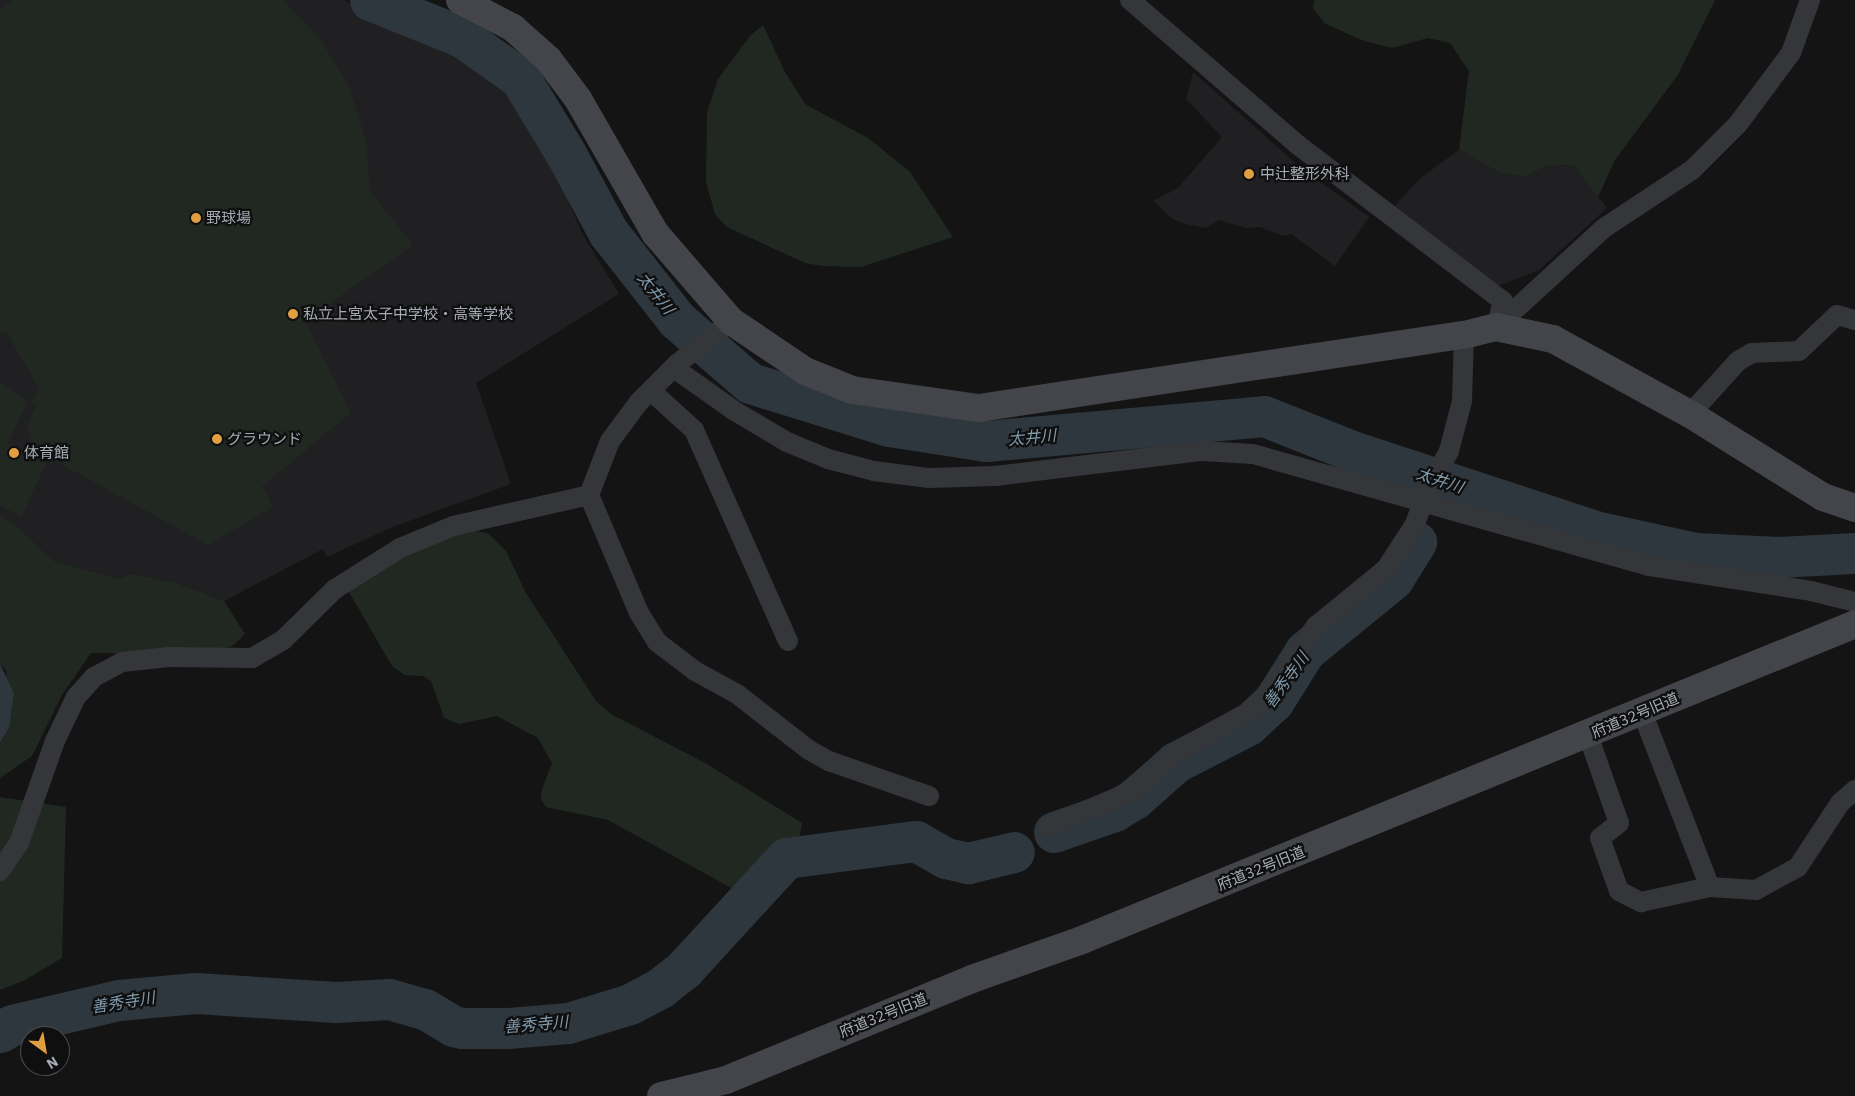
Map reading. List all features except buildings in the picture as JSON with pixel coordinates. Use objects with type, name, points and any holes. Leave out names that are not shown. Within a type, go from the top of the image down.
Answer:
[{"type":"street","points":[[460,0],[513,28],[548,59],[578,99],[655,233],[727,324],[805,371],[852,390],[978,408],[1464,335],[1496,327],[1553,339],[1690,414],[1823,497],[1855,508]]},
{"type":"street","points":[[1130,0],[1298,145],[1503,301],[1496,327]]},
{"type":"street","points":[[1496,327],[1604,228],[1692,170],[1738,124],[1791,53],[1810,0]]},
{"type":"street","points":[[1690,414],[1738,361],[1752,352],[1799,351],[1838,315],[1855,320]]},
{"type":"street","points":[[727,324],[676,366],[651,390],[610,441],[589,495],[639,612],[657,642],[695,671],[737,694],[809,750],[829,761],[929,796]]},
{"type":"street","points":[[1048,827],[1132,792],[1181,749],[1256,708],[1316,626],[1386,569],[1415,524],[1424,499],[1449,451],[1462,401],[1464,335]]},
{"type":"street","points":[[676,366],[786,442],[828,459],[874,471],[928,478],[1017,475],[1211,452],[1253,454],[1424,499],[1650,566],[1811,591],[1855,602]]},
{"type":"street","points":[[651,390],[694,430],[788,641]]},
{"type":"street","points":[[0,871],[19,843],[55,741],[76,697],[94,677],[112,665],[169,658],[252,658],[282,641],[335,590],[400,548],[453,526],[589,495]]},
{"type":"street","name":"府道32号旧道","points":[[661,1096],[726,1080],[1588,735],[1855,624]]},
{"type":"street","points":[[1642,712],[1710,887]]},
{"type":"street","points":[[1588,735],[1619,823],[1600,838],[1619,891],[1641,902],[1710,887],[1756,890],[1798,867],[1840,803],[1855,790]]},
{"type":"shaded area","name":"私立上宮太子中学校・高等学校","points":[[0,0],[344,0],[409,36],[467,61],[503,89],[528,118],[554,168],[583,235],[619,294],[476,383],[511,484],[390,528],[327,557],[323,549],[224,601],[174,582],[131,574],[119,579],[54,561],[15,524],[0,515]]},
{"type":"shaded area","name":"野球場","points":[[12,0],[283,0],[321,40],[348,85],[366,140],[370,191],[413,245],[305,321],[351,413],[262,486],[273,507],[208,545],[34,449],[27,426],[36,405],[32,402],[39,388],[6,332],[0,332],[0,9]]},
{"type":"shaded area","points":[[1314,0],[1715,0],[1677,76],[1615,160],[1598,197],[1573,165],[1546,166],[1525,177],[1500,173],[1459,150],[1469,71],[1450,43],[1428,38],[1392,48],[1364,41],[1324,23],[1313,8]]},
{"type":"shaded area","points":[[763,25],[785,72],[805,104],[868,138],[910,172],[953,237],[861,267],[822,266],[805,263],[727,227],[715,214],[706,182],[707,112],[718,79],[750,36]]},
{"type":"shaded area","name":"中辻整形外科","points":[[1193,72],[1301,168],[1369,217],[1335,266],[1291,234],[1282,236],[1260,227],[1246,228],[1219,220],[1206,228],[1190,225],[1174,220],[1153,201],[1178,188],[1222,137],[1186,99]]},
{"type":"shaded area","points":[[1459,150],[1500,173],[1525,177],[1546,166],[1573,165],[1607,208],[1539,270],[1498,286],[1391,210],[1419,179]]},
{"type":"shaded area","name":"体育館","points":[[0,383],[28,401],[8,443],[46,463],[21,517],[0,505]]},
{"type":"shaded area","points":[[0,515],[15,524],[54,561],[119,579],[131,574],[174,582],[224,601],[245,634],[232,646],[206,654],[91,653],[62,695],[32,756],[0,778],[0,743],[9,728],[6,670],[0,664]]},
{"type":"shaded area","points":[[470,530],[488,533],[506,551],[526,593],[596,701],[611,714],[707,764],[802,823],[799,840],[786,854],[767,871],[735,890],[608,820],[546,807],[541,799],[542,789],[552,763],[538,738],[497,716],[459,724],[444,718],[431,681],[423,676],[405,675],[392,666],[346,587],[346,578]]},
{"type":"shaded area","points":[[0,664],[14,693],[9,728],[0,743]]},
{"type":"shaded area","points":[[0,797],[66,807],[62,958],[25,980],[0,990]]},
{"type":"waterway","name":"太井川","points":[[370,0],[462,37],[520,78],[566,154],[608,232],[677,320],[750,383],[889,426],[986,441],[1264,416],[1352,451],[1599,532],[1695,553],[1778,557],[1855,553]]},
{"type":"waterway","name":"善秀寺川","points":[[1054,832],[1114,811],[1134,799],[1176,762],[1248,725],[1273,702],[1305,651],[1393,579],[1416,542]]},
{"type":"waterway","name":"善秀寺川","points":[[0,1032],[12,1025],[119,1000],[196,993],[336,1002],[389,999],[425,1009],[453,1026],[462,1028],[507,1028],[568,1023],[630,1004],[660,988],[684,969],[786,858],[916,841],[946,858],[968,863],[1014,852]]},
{"type":"place","name":"中辻整形外科","points":[[1249,174]]},
{"type":"place","name":"野球場","points":[[196,218]]},
{"type":"place","name":"私立上宮太子中学校・高等学校","points":[[293,314]]},
{"type":"place","name":"グラウンド","points":[[217,439]]},
{"type":"place","name":"体育館","points":[[14,453]]}]
